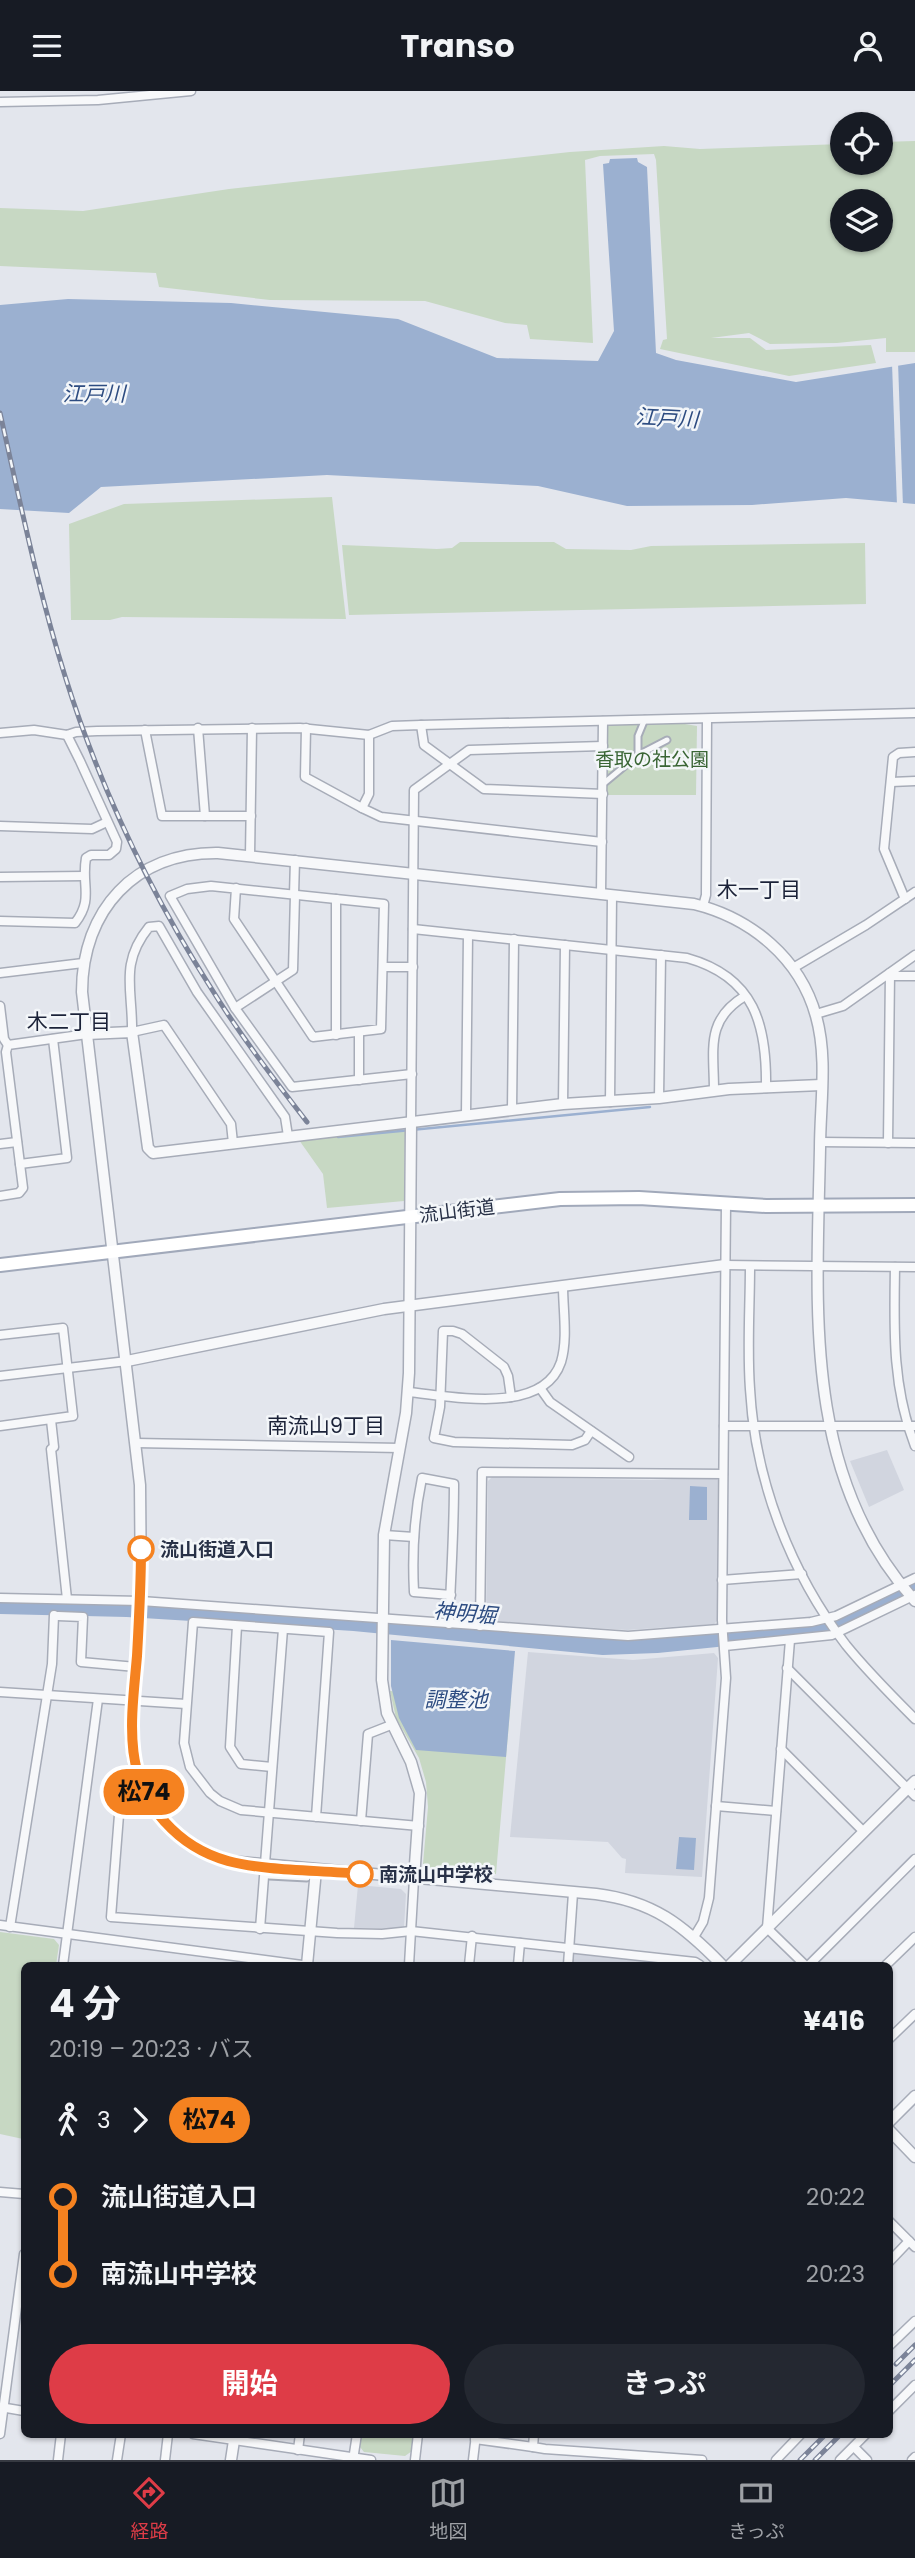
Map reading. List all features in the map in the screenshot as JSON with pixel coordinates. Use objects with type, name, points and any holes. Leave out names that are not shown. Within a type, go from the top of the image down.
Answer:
[{"type":"main road","name":"流山街道","points":[[0,1265],[581,1197],[726,1204],[915,1205]]},
{"type":"street","points":[[0,103],[191,91]]},
{"type":"street","points":[[0,733],[34,730],[67,735],[76,732],[198,728],[306,728],[377,734],[392,726],[915,713]]},
{"type":"street","points":[[638,755],[638,736],[645,719]]},
{"type":"street","points":[[702,906],[706,895],[707,719]]},
{"type":"street","points":[[603,721],[602,842],[611,950],[610,1102]]},
{"type":"street","points":[[421,725],[424,745],[485,789],[603,789],[638,755],[667,740]]},
{"type":"street","points":[[198,728],[205,816]]},
{"type":"street","points":[[250,856],[251,728]]},
{"type":"street","points":[[306,728],[305,777],[381,817],[602,842]]},
{"type":"street","points":[[145,730],[162,816],[251,816]]},
{"type":"street","points":[[362,808],[369,794],[369,734]]},
{"type":"street","points":[[0,921],[75,923],[86,907],[86,858],[91,855],[109,855],[117,849],[117,842],[67,735]]},
{"type":"street","points":[[409,1962],[420,1793],[415,1772],[391,1725],[382,1689],[384,1535],[408,1392],[414,790],[470,750],[603,746]]},
{"type":"street","points":[[905,899],[884,849],[893,757],[899,753],[915,752]]},
{"type":"street","points":[[891,782],[915,781]]},
{"type":"street","points":[[0,826],[92,829],[107,822]]},
{"type":"street","points":[[719,1962],[694,1937],[662,1913],[639,1903],[610,1896],[229,1861],[196,1848],[169,1826],[143,1790],[132,1751],[140,1607],[140,1497],[136,1443],[82,992],[83,963],[89,938],[100,914],[113,896],[147,869],[177,857],[199,853],[295,860],[702,906],[723,912],[749,926],[785,957],[816,1014],[821,1040],[818,1266],[821,1368],[829,1425],[840,1469],[856,1508],[877,1547],[909,1593]]},
{"type":"street","points":[[235,1008],[293,970],[295,860]]},
{"type":"street","points":[[0,877],[84,876]]},
{"type":"street","points":[[236,888],[234,919],[313,1037],[379,1030],[383,1026],[384,904],[236,888],[204,886],[170,896],[235,1008],[292,1087],[412,1075]]},
{"type":"street","points":[[793,968],[915,893]]},
{"type":"street","points":[[336,899],[336,1035]]},
{"type":"street","points":[[288,1136],[285,1117],[218,1023],[159,926],[149,927],[132,957],[128,980],[132,1032],[150,1151],[153,1153],[563,1104],[821,1085]]},
{"type":"street","points":[[413,929],[687,958],[709,965],[729,979],[754,1009],[763,1033],[766,1088]]},
{"type":"street","points":[[466,1115],[468,935]]},
{"type":"street","points":[[512,1110],[514,939]]},
{"type":"street","points":[[563,1104],[565,945]]},
{"type":"street","points":[[659,1098],[661,955]]},
{"type":"street","points":[[816,1014],[843,1006],[915,955]]},
{"type":"street","points":[[0,973],[83,963]]},
{"type":"street","points":[[383,967],[413,967]]},
{"type":"street","points":[[890,975],[915,976]]},
{"type":"street","points":[[888,1143],[890,975]]},
{"type":"street","points":[[714,1091],[714,1032],[727,1006],[745,996]]},
{"type":"street","points":[[0,1006],[4,1039],[8,1045],[6,1052],[21,1191],[0,1196]]},
{"type":"street","points":[[8,1045],[87,1034],[132,1032],[164,1025],[231,1124],[233,1143]]},
{"type":"street","points":[[359,1033],[359,1080]]},
{"type":"street","points":[[20,1164],[67,1158],[53,1039]]},
{"type":"street","points":[[0,1093],[11,1091]]},
{"type":"street","points":[[0,1144],[17,1142]]},
{"type":"street","points":[[820,1142],[915,1143]]},
{"type":"street","points":[[694,1937],[708,1904],[726,1678],[722,1580],[726,1204]]},
{"type":"street","points":[[0,1377],[127,1361],[410,1306],[725,1265],[915,1267]]},
{"type":"street","points":[[750,1266],[750,1387],[759,1457],[775,1511],[802,1574],[827,1618],[868,1671],[915,1719]]},
{"type":"street","points":[[895,1267],[896,1370],[915,1446]]},
{"type":"street","points":[[408,1392],[486,1399],[528,1394],[540,1388],[554,1375],[563,1353],[563,1286]]},
{"type":"street","points":[[0,1335],[62,1328],[73,1416],[0,1426]]},
{"type":"street","points":[[511,1397],[504,1367],[462,1334],[443,1331],[440,1395],[434,1438],[454,1442],[572,1445],[585,1440],[591,1431]]},
{"type":"street","points":[[540,1388],[550,1402],[629,1457]]},
{"type":"street","points":[[51,1420],[54,1447],[51,1449],[67,1599]]},
{"type":"street","points":[[724,1426],[912,1426]]},
{"type":"street","points":[[136,1443],[400,1448]]},
{"type":"street","points":[[480,1626],[482,1472],[723,1474]]},
{"type":"street","points":[[449,1624],[454,1484],[422,1478],[416,1507],[414,1592],[450,1595]]},
{"type":"street","points":[[384,1535],[414,1537]]},
{"type":"street","points":[[722,1580],[802,1574]]},
{"type":"street","points":[[0,1598],[67,1599],[383,1625],[449,1624],[628,1636],[790,1640],[838,1633],[909,1593],[915,1578]]},
{"type":"street","points":[[723,1638],[827,1618],[909,1593]]},
{"type":"street","points":[[10,1927],[52,1664],[56,1616],[83,1617],[81,1662],[136,1667]]},
{"type":"street","points":[[316,1817],[329,1632],[193,1622],[184,1733],[186,1754],[201,1784],[229,1805],[241,1810],[269,1813],[419,1826]]},
{"type":"street","points":[[237,1626],[230,1747],[241,1764],[272,1767]]},
{"type":"street","points":[[260,1929],[283,1629]]},
{"type":"street","points":[[767,1928],[790,1640]]},
{"type":"street","points":[[733,1962],[864,1832],[913,1789],[787,1668]]},
{"type":"street","points":[[0,1692],[186,1704]]},
{"type":"street","points":[[63,1962],[98,1699]]},
{"type":"street","points":[[361,1821],[368,1734],[391,1725]]},
{"type":"street","points":[[781,1749],[864,1832]]},
{"type":"street","points":[[143,1790],[120,1802],[111,1917],[260,1929],[382,1934],[411,1931],[569,1948],[653,1961],[695,1962]]},
{"type":"street","points":[[716,1806],[776,1811]]},
{"type":"street","points":[[810,1962],[915,1859]]},
{"type":"street","points":[[305,1962],[311,1931],[316,1870]]},
{"type":"street","points":[[269,1876],[307,1878]]},
{"type":"street","points":[[568,1962],[573,1893]]},
{"type":"street","points":[[0,1925],[281,1962]]},
{"type":"street","points":[[767,1928],[804,1962]]},
{"type":"street","points":[[469,1962],[472,1936]]},
{"type":"street","points":[[889,1962],[915,1937]]},
{"type":"street","points":[[518,1962],[520,1943]]},
{"type":"street","points":[[893,2035],[915,2014]]},
{"type":"street","points":[[893,2118],[915,2096]]},
{"type":"street","points":[[893,2134],[915,2157]]},
{"type":"street","points":[[0,2192],[21,2194]]},
{"type":"street","points":[[893,2225],[912,2244],[893,2259]]},
{"type":"street","points":[[0,2434],[21,2289]]},
{"type":"street","points":[[893,2342],[915,2321]]},
{"type":"street","points":[[893,2407],[915,2385]]},
{"type":"street","points":[[2,2408],[21,2411]]},
{"type":"street","points":[[58,2460],[61,2438]]},
{"type":"street","points":[[117,2460],[120,2438]]},
{"type":"street","points":[[165,2460],[168,2438]]},
{"type":"street","points":[[231,2460],[234,2438]]},
{"type":"street","points":[[239,2438],[298,2450],[371,2460]]},
{"type":"street","points":[[298,2450],[300,2438]]},
{"type":"street","points":[[353,2459],[356,2438]]},
{"type":"street","points":[[415,2460],[418,2438]]},
{"type":"street","points":[[473,2460],[475,2438]]},
{"type":"street","points":[[481,2438],[545,2449],[637,2458],[702,2460]]},
{"type":"street","points":[[533,2447],[534,2438]]},
{"type":"street","points":[[776,2460],[797,2438]]},
{"type":"street","points":[[840,2460],[862,2438]]},
{"type":"street","points":[[854,2447],[867,2460]]},
{"type":"street","points":[[544,2459],[545,2449]]},
{"type":"shaded area","points":[[887,1450],[904,1490],[869,1507],[850,1461]]},
{"type":"shaded area","points":[[492,1477],[651,1480],[714,1477],[718,1480],[717,1621],[714,1624],[627,1630],[490,1621],[486,1618],[488,1481]]},
{"type":"shaded area","points":[[528,1652],[633,1660],[714,1653],[718,1658],[702,1877],[625,1873],[626,1859],[608,1842],[510,1837]]},
{"type":"shaded area","points":[[358,1885],[401,1889],[406,1894],[404,1927],[354,1928]]},
{"type":"shaded area","points":[[575,1952],[650,1962],[571,1962]]},
{"type":"green space","points":[[915,141],[915,352],[886,352],[886,338],[837,343],[770,344],[749,333],[711,338],[750,338],[766,350],[871,345],[876,363],[789,376],[660,349],[663,340],[667,339],[654,154],[600,156],[585,160],[593,343],[530,339],[527,325],[505,323],[425,301],[270,300],[159,287],[156,273],[0,266],[0,208],[83,211],[229,189],[570,152],[664,146],[700,149],[830,144],[830,175],[893,175],[893,142]]},
{"type":"green space","points":[[332,497],[346,619],[122,617],[110,620],[71,620],[69,524],[124,504]]},
{"type":"green space","points":[[460,542],[554,542],[566,549],[631,550],[651,546],[865,543],[866,604],[349,615],[342,545],[437,549],[452,548]]},
{"type":"green space","name":"香取の社公園","points":[[679,723],[697,726],[696,795],[607,795],[607,724]]},
{"type":"green space","points":[[401,1128],[405,1132],[404,1201],[327,1208],[323,1174],[299,1140]]},
{"type":"green space","points":[[390,1691],[511,1700],[496,1874],[427,1869],[423,1864],[428,1807],[426,1782],[419,1758],[396,1718]]},
{"type":"green space","points":[[0,1932],[54,1939],[59,1945],[56,1962],[21,1962],[21,2139],[0,2134]]},
{"type":"green space","points":[[361,2438],[414,2438],[412,2451],[405,2456],[364,2452],[360,2447]]},
{"type":"water","name":"江戸川","points":[[637,158],[638,162],[647,167],[656,353],[676,360],[796,382],[915,363],[915,504],[846,498],[752,505],[627,506],[538,486],[327,475],[101,487],[69,513],[0,509],[0,305],[68,299],[231,303],[398,319],[497,358],[598,361],[614,331],[603,164],[609,163],[610,159]]},
{"type":"water","points":[[690,1486],[707,1487],[707,1520],[689,1520]]},
{"type":"water","name":"調整池","points":[[391,1640],[515,1651],[506,1757],[416,1750],[399,1718],[391,1686]]},
{"type":"water","points":[[679,1837],[696,1838],[694,1870],[676,1869]]},
{"type":"pier","points":[[898,362],[903,507],[897,506],[892,363]]},
{"type":"waterway","points":[[338,1137],[650,1107]]},
{"type":"waterway","name":"神明堀","points":[[0,1606],[127,1609],[354,1623],[603,1647],[657,1645],[827,1628],[915,1586]]},
{"type":"railway","points":[[0,413],[55,644],[79,717],[110,797],[147,876],[189,952],[245,1039],[307,1122]]},
{"type":"railway","points":[[896,2364],[915,2345]]},
{"type":"railway","points":[[893,2382],[915,2360]]},
{"type":"railway","points":[[800,2460],[822,2438]]},
{"type":"railway","points":[[815,2460],[837,2438]]},
{"type":"bus line","name":"松74","points":[[141,1549],[141,1601],[131,1738],[138,1779],[150,1804],[177,1835],[196,1848],[229,1861],[360,1874]]},
{"type":"place","name":"流山街道入口","points":[[141,1549]]},
{"type":"place","name":"南流山中学校","points":[[360,1874]]},
{"type":"district","name":"木一丁目","points":[[759,889]]},
{"type":"district","name":"木二丁目","points":[[69,1021]]},
{"type":"district","name":"南流山9丁目","points":[[326,1425]]}]
